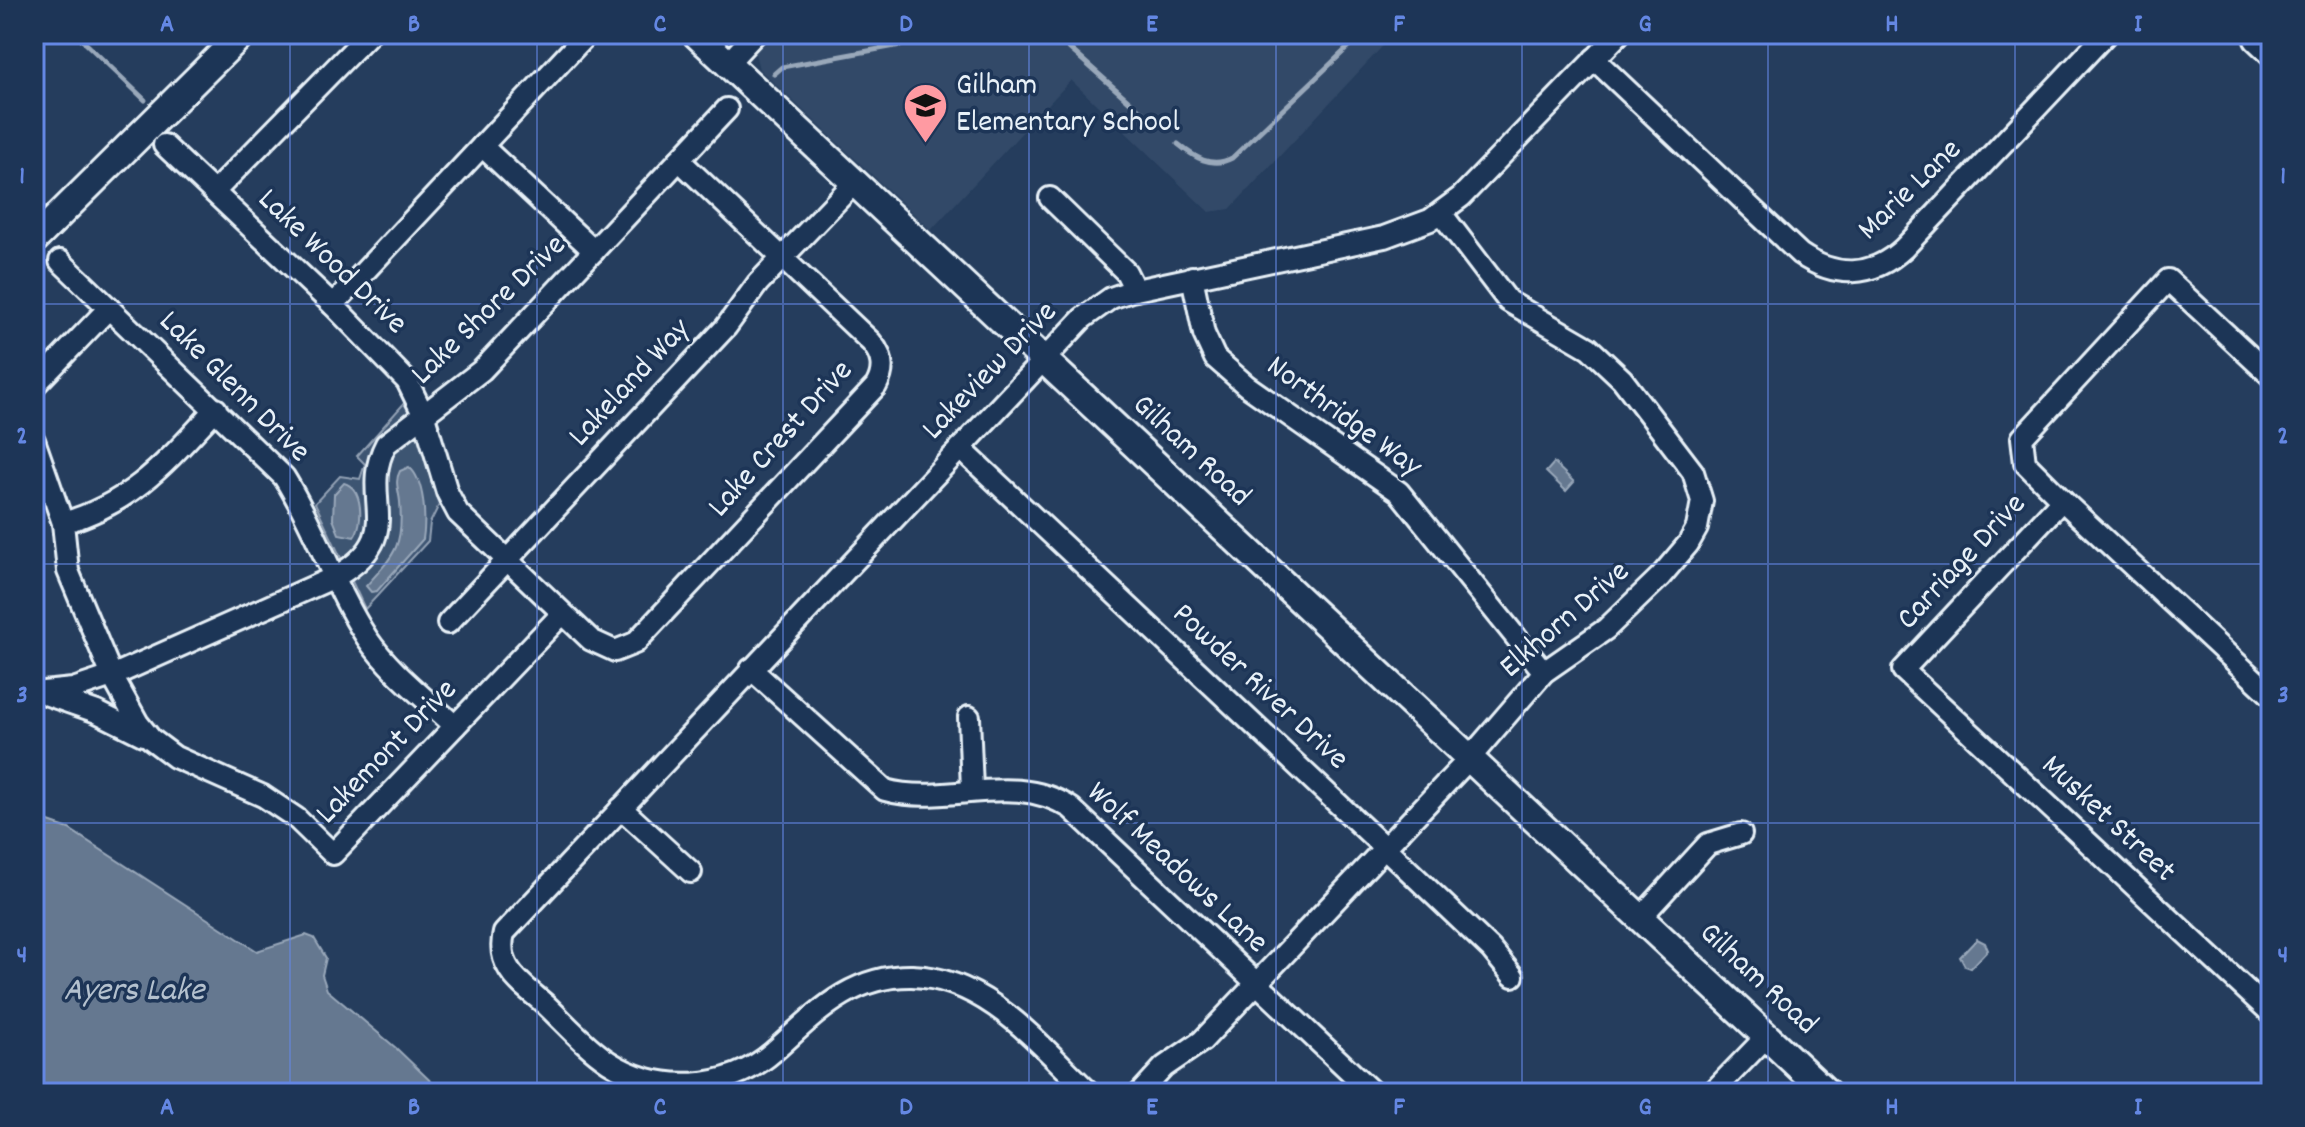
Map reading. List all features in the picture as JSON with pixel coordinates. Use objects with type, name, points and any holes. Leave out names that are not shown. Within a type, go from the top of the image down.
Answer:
[{"type":"street","points":[[34,240],[242,34]]},
{"type":"street","points":[[214,192],[369,34]]},
{"type":"street","name":"Gilham Road","points":[[696,34],[1827,1093]]},
{"type":"street","points":[[727,64],[755,34]]},
{"type":"street","name":"Lakeview Drive","points":[[1090,1093],[991,1002],[951,983],[912,976],[866,983],[829,1001],[762,1061],[738,1074],[715,1081],[657,1081],[608,1061],[512,975],[501,953],[504,933],[1042,361],[1097,307],[1135,290],[1399,233],[1441,213],[1461,197],[1619,34]]},
{"type":"street","name":"Marie Lane","points":[[1594,59],[1800,254],[1815,264],[1847,273],[1883,264],[1904,248],[2106,34]]},
{"type":"street","points":[[333,305],[482,146],[573,39]]},
{"type":"street","points":[[2255,40],[2271,55]]},
{"type":"street","name":"Lake Shore Drive","points":[[37,693],[73,689],[112,676],[337,576],[361,562],[375,541],[380,461],[386,444],[482,370],[727,109]]},
{"type":"street","name":"Lake Wood Drive","points":[[164,145],[333,305],[407,381],[424,416],[452,503],[465,521],[600,647],[615,651]]},
{"type":"street","points":[[482,146],[594,251]]},
{"type":"street","name":"Lake Crest Drive","points":[[615,651],[635,643],[876,386],[882,375],[878,350],[679,160]]},
{"type":"street","name":"Lakeland Way","points":[[448,623],[726,327],[752,290],[854,183]]},
{"type":"street","points":[[1050,198],[1126,272],[1135,290]]},
{"type":"street","name":"Elkhorn Drive","points":[[1140,1093],[1164,1067],[1202,1041],[1469,759],[1544,672],[1606,629],[1660,577],[1693,536],[1710,501],[1683,455],[1642,409],[1612,368],[1589,348],[1508,301],[1441,213]]},
{"type":"street","name":"Lake Glenn Drive","points":[[60,261],[284,477],[376,649],[455,726]]},
{"type":"street","name":"Northridge Way","points":[[1192,277],[1204,334],[1215,358],[1247,386],[1399,492],[1544,672]]},
{"type":"street","name":"Carriage Drive","points":[[1903,670],[2062,500],[2025,463],[2022,438],[2168,280],[2271,376]]},
{"type":"street","points":[[34,386],[109,308]]},
{"type":"street","points":[[63,523],[92,515],[143,485],[216,409]]},
{"type":"street","name":"Lakemont Drive","points":[[34,440],[63,523],[68,571],[129,709],[151,739],[175,757],[263,796],[296,818],[333,854],[562,614]]},
{"type":"street","name":"Powder River Drive","points":[[960,448],[1385,848],[1513,976]]},
{"type":"street","points":[[2062,500],[2271,695]]},
{"type":"street","name":"Wolf Meadows Lane","points":[[751,669],[885,790],[917,793],[972,789],[1031,792],[1071,808],[1373,1093]]},
{"type":"street","name":"Musket Street","points":[[1903,670],[2271,1013]]},
{"type":"street","points":[[37,693],[97,712],[151,739]]},
{"type":"street","points":[[969,717],[972,789]]},
{"type":"street","points":[[621,808],[691,872]]},
{"type":"street","points":[[1640,918],[1708,844],[1741,834]]},
{"type":"street","points":[[1712,1093],[1767,1036]]},
{"type":"shaded area","name":"Gilham Elementary School","points":[[770,34],[1394,34],[1230,209],[1209,212],[1071,80],[931,230],[759,69],[755,53]]},
{"type":"shaded area","points":[[407,400],[439,505],[430,523],[428,541],[365,609],[315,503],[340,476],[360,479],[365,464],[357,456]]},
{"type":"water","points":[[1554,463],[1574,482],[1566,491],[1546,472]]},
{"type":"water","points":[[409,467],[421,490],[423,539],[377,591],[371,592],[366,586],[390,558],[398,540],[401,517],[397,479],[400,471]]},
{"type":"water","points":[[344,483],[355,492],[360,507],[354,537],[339,534],[333,519],[334,494]]},
{"type":"water","name":"Ayers Lake","points":[[34,817],[69,829],[257,951],[306,935],[314,938],[326,958],[322,975],[327,990],[396,1048],[443,1093],[34,1093]]},
{"type":"water","points":[[1977,939],[1985,943],[1988,950],[1971,968],[1965,966],[1960,957]]},
{"type":"waterway","points":[[76,34],[145,100]]},
{"type":"waterway","points":[[774,74],[782,67],[960,34]]},
{"type":"waterway","points":[[1053,34],[1145,115]]},
{"type":"waterway","points":[[1178,144],[1210,162],[1232,158],[1362,34]]},
{"type":"place","name":"Gilham Elementary School","points":[[925,144]]}]
